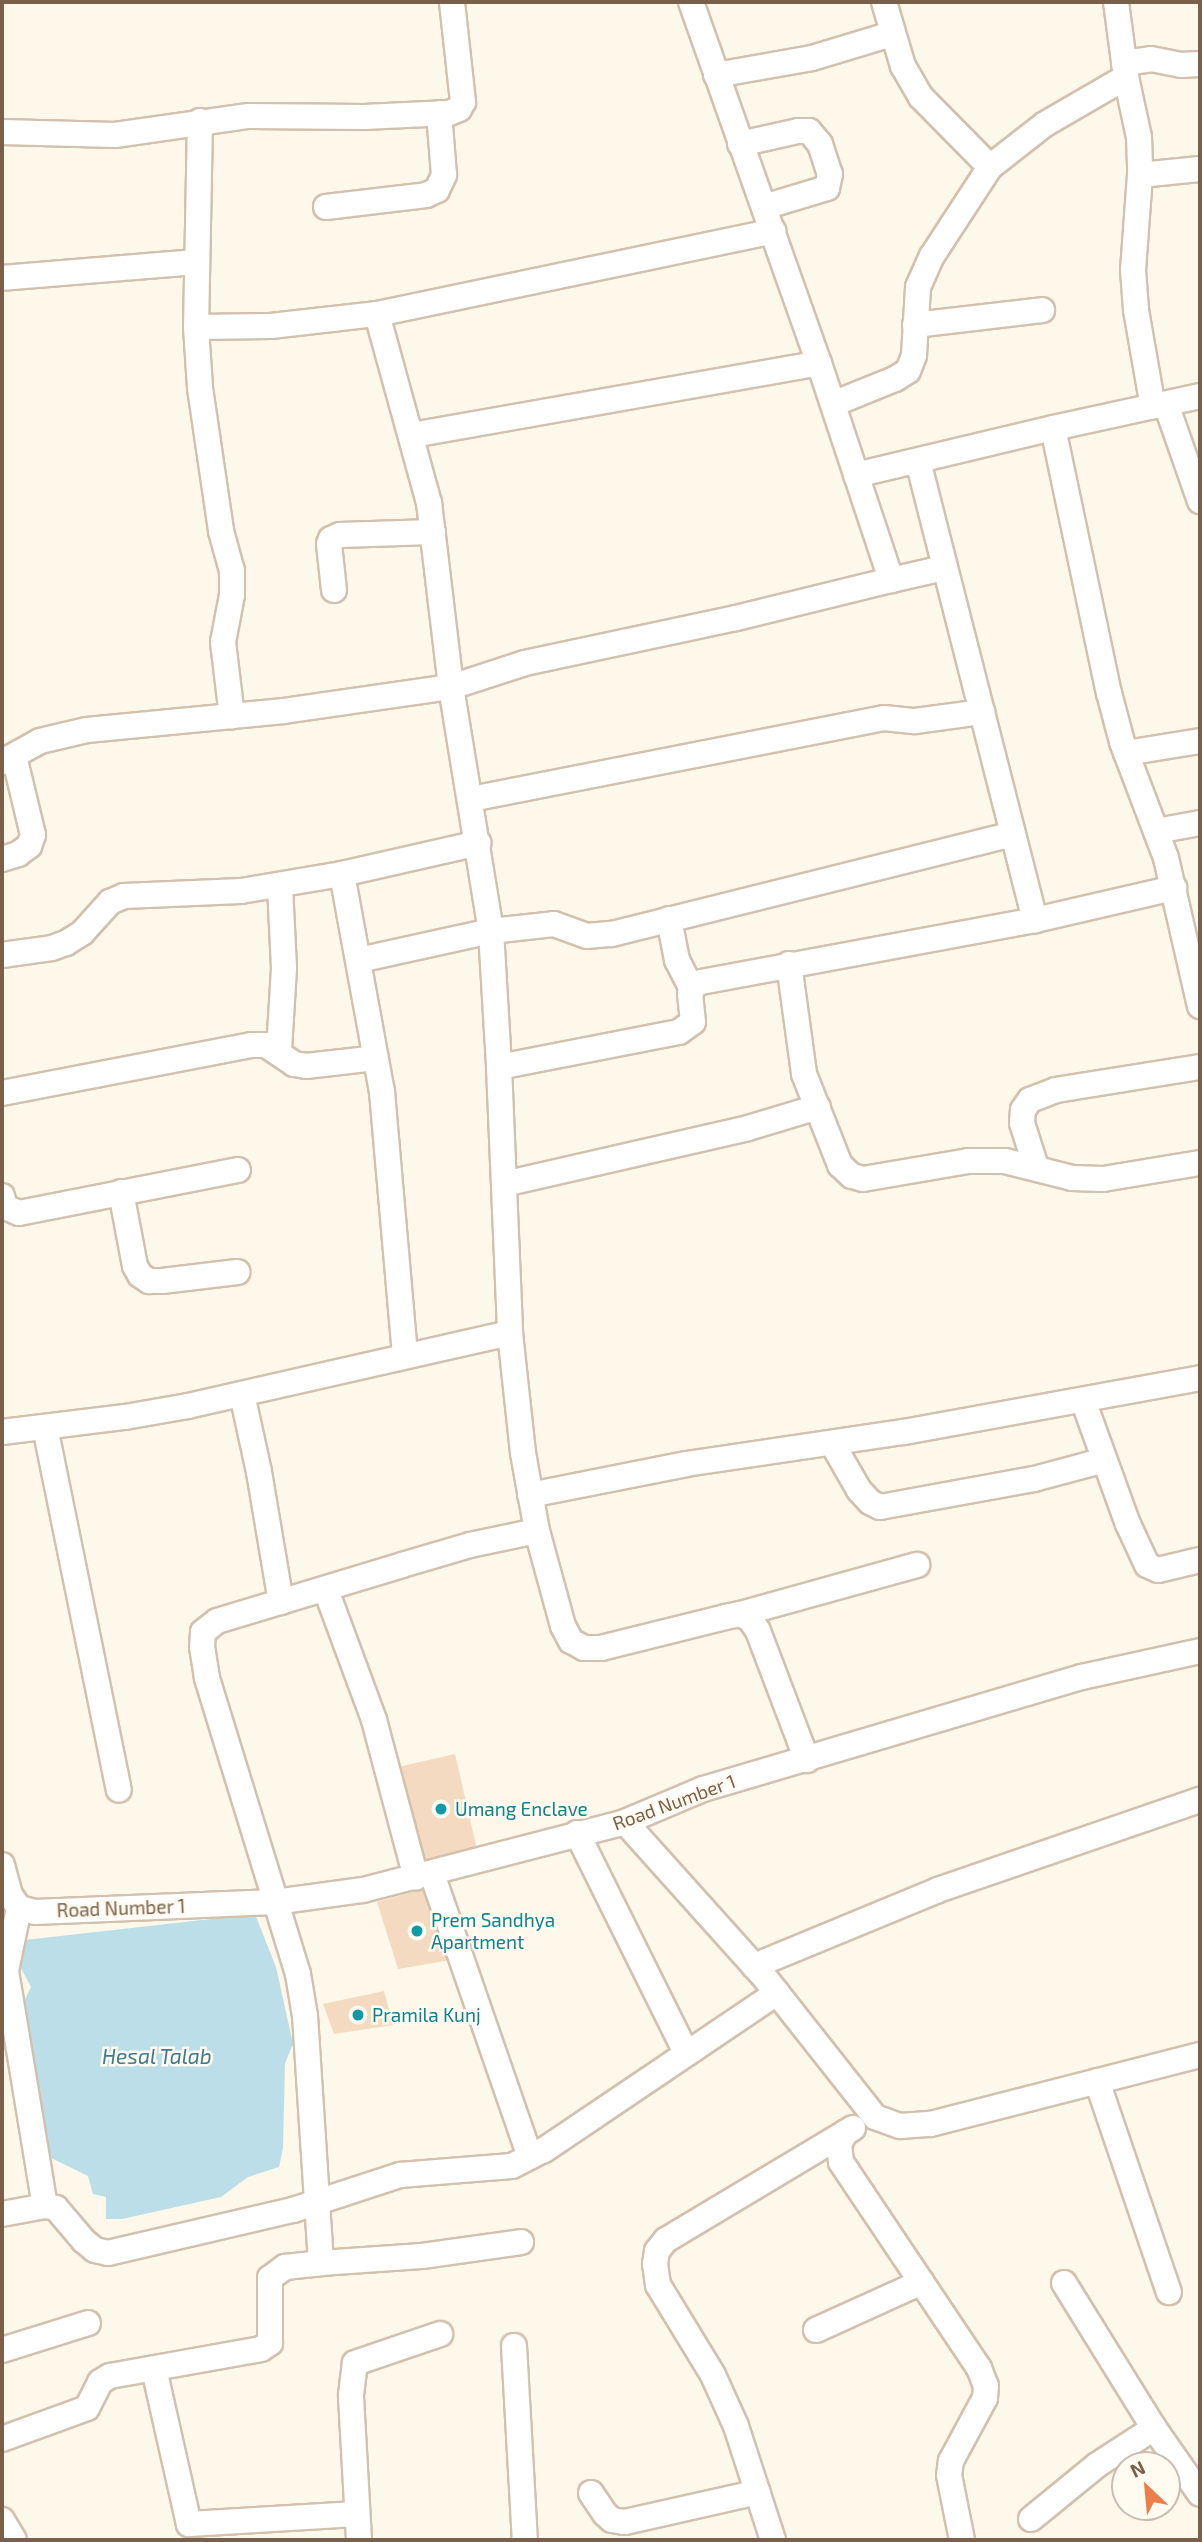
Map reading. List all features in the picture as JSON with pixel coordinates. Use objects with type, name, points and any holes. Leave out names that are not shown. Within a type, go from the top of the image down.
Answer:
[{"type":"street","points":[[2,132],[115,135],[248,116],[439,114],[459,109],[463,102],[452,2]]},
{"type":"street","points":[[691,2],[819,363],[891,580]]},
{"type":"street","points":[[884,2],[891,34],[903,66],[921,97],[990,167]]},
{"type":"street","points":[[1116,2],[1125,70],[1139,136],[1140,175],[1133,270],[1136,310],[1159,406],[1200,501]]},
{"type":"street","points":[[716,75],[812,58],[891,34]]},
{"type":"street","points":[[833,404],[908,371],[914,355],[918,287],[932,256],[990,167],[1045,124],[1125,70],[1151,59],[1181,65],[1200,64]]},
{"type":"street","points":[[326,206],[426,195],[438,190],[444,175],[439,114]]},
{"type":"street","points":[[200,121],[196,327],[200,388],[221,531],[232,571],[232,595],[223,642],[232,716]]},
{"type":"street","points":[[740,144],[798,131],[809,131],[820,144],[830,174],[827,188],[764,208]]},
{"type":"street","points":[[1140,175],[1200,169]]},
{"type":"street","points":[[196,327],[271,326],[377,314],[773,231]]},
{"type":"street","points":[[2,278],[197,262]]},
{"type":"street","points":[[915,326],[1042,310]]},
{"type":"street","points":[[377,314],[412,435],[433,532],[451,687],[479,844],[491,931],[510,1333],[530,1495],[563,1626],[571,1641],[584,1648],[601,1648],[740,1615],[917,1565]]},
{"type":"street","points":[[412,435],[819,363]]},
{"type":"street","points":[[856,475],[1200,396]]},
{"type":"street","points":[[1053,428],[1110,693],[1126,753],[1156,831],[1174,888],[1200,1006]]},
{"type":"street","points":[[918,461],[1035,919]]},
{"type":"street","points":[[334,590],[329,544],[331,539],[340,535],[433,532]]},
{"type":"street","points":[[2,859],[24,850],[29,846],[33,835],[8,759],[58,735],[232,716],[451,687],[525,663],[749,616],[944,568]]},
{"type":"street","points":[[471,799],[884,718],[915,721],[982,712]]},
{"type":"street","points":[[1126,753],[1200,741]]},
{"type":"street","points":[[1156,831],[1200,823]]},
{"type":"street","points":[[359,960],[491,931],[554,924],[598,936],[1013,834]]},
{"type":"street","points":[[2,955],[52,948],[66,943],[82,933],[110,902],[124,896],[206,894],[280,886],[479,844]]},
{"type":"street","points":[[342,874],[376,1058],[391,1184],[405,1355]]},
{"type":"street","points":[[279,1050],[284,968],[280,886]]},
{"type":"street","points":[[691,988],[701,982],[1035,919],[1174,888]]},
{"type":"street","points":[[499,1067],[679,1032],[694,1022],[691,988],[677,960],[669,919]]},
{"type":"street","points":[[789,964],[800,1056],[840,1165],[852,1176],[863,1179],[968,1161],[1005,1161],[1072,1178],[1102,1179],[1200,1163]]},
{"type":"street","points":[[2,1093],[251,1045],[266,1045],[279,1050],[294,1064],[306,1066],[376,1058]]},
{"type":"street","points":[[1036,1167],[1022,1123],[1023,1110],[1030,1100],[1056,1090],[1200,1067]]},
{"type":"street","points":[[504,1184],[748,1128],[818,1107]]},
{"type":"street","points":[[2,1196],[5,1207],[19,1213],[238,1170]]},
{"type":"street","points":[[121,1192],[135,1266],[140,1275],[149,1280],[162,1281],[237,1272]]},
{"type":"street","points":[[2,1433],[125,1417],[242,1394],[510,1333]]},
{"type":"street","points":[[530,1495],[686,1464],[832,1443],[1200,1378]]},
{"type":"street","points":[[242,1394],[259,1472],[281,1602]]},
{"type":"street","points":[[1083,1400],[1139,1553],[1147,1566],[1157,1570],[1200,1560]]},
{"type":"street","points":[[46,1427],[119,1790]]},
{"type":"street","points":[[832,1443],[859,1490],[870,1502],[880,1507],[1034,1479],[1105,1460]]},
{"type":"street","points":[[321,2263],[305,2016],[298,1975],[207,1678],[202,1647],[203,1632],[218,1621],[470,1545],[537,1531]]},
{"type":"street","points":[[326,1590],[373,1720],[424,1876],[530,2157]]},
{"type":"street","points":[[740,1615],[750,1619],[758,1631],[807,1760]]},
{"type":"street","name":"Road Number 1","points":[[19,1908],[35,1912],[275,1902],[363,1890],[625,1822],[703,1789],[1082,1677],[1200,1651]]},
{"type":"street","points":[[754,1966],[938,1891],[1200,1800]]},
{"type":"street","points":[[625,1822],[777,1993],[875,2117],[900,2126],[931,2124],[1200,2055]]},
{"type":"street","points":[[577,1833],[686,2053]]},
{"type":"street","points":[[2,1866],[10,1895],[19,1908],[7,1938],[6,1997],[45,2206]]},
{"type":"street","points":[[2,2214],[45,2206],[56,2208],[65,2214],[84,2241],[95,2250],[108,2253],[273,2216],[400,2175],[499,2169],[530,2157],[777,1993]]},
{"type":"street","points":[[1097,2081],[1169,2292]]},
{"type":"street","points":[[773,2540],[736,2426],[709,2364],[658,2285],[655,2264],[657,2251],[666,2240],[700,2218],[875,2117]]},
{"type":"street","points":[[845,2133],[839,2145],[841,2162],[979,2368],[986,2386],[985,2398],[951,2461],[949,2475],[962,2540]]},
{"type":"street","points":[[2,2439],[87,2408],[100,2382],[110,2376],[261,2349],[270,2343],[270,2278],[285,2267],[422,2256],[521,2242]]},
{"type":"street","points":[[816,2330],[922,2282]]},
{"type":"street","points":[[1064,2283],[1154,2428],[1200,2494]]},
{"type":"street","points":[[2,2350],[88,2323]]},
{"type":"street","points":[[359,2540],[351,2395],[355,2363],[440,2334]]},
{"type":"street","points":[[514,2346],[525,2540]]},
{"type":"street","points":[[154,2369],[189,2532],[357,2514]]},
{"type":"street","points":[[1031,2519],[1097,2465],[1154,2428]]},
{"type":"street","points":[[591,2493],[612,2520],[625,2522],[758,2492]]},
{"type":"street","points":[[2,2520],[14,2540]]},
{"type":"water","name":"Hesal Talab","points":[[255,1914],[276,1967],[293,2044],[285,2063],[283,2148],[279,2167],[248,2177],[221,2197],[122,2219],[106,2219],[106,2197],[93,2194],[88,2176],[41,2153],[19,2012],[31,1987],[18,1963],[25,1940]]},
{"type":"building","name":"Umang Enclave","points":[[455,1754],[477,1848],[423,1860],[401,1766]]},
{"type":"building","name":"Prem Sandhya Apartment","points":[[431,1887],[457,1959],[398,1969],[377,1902]]},
{"type":"building","name":"Pramila Kunj","points":[[384,1991],[393,2025],[334,2034],[323,2004]]},
{"type":"place","name":"Umang Enclave","points":[[441,1809]]},
{"type":"place","name":"Prem Sandhya Apartment","points":[[417,1931]]},
{"type":"place","name":"Pramila Kunj","points":[[358,2015]]}]
